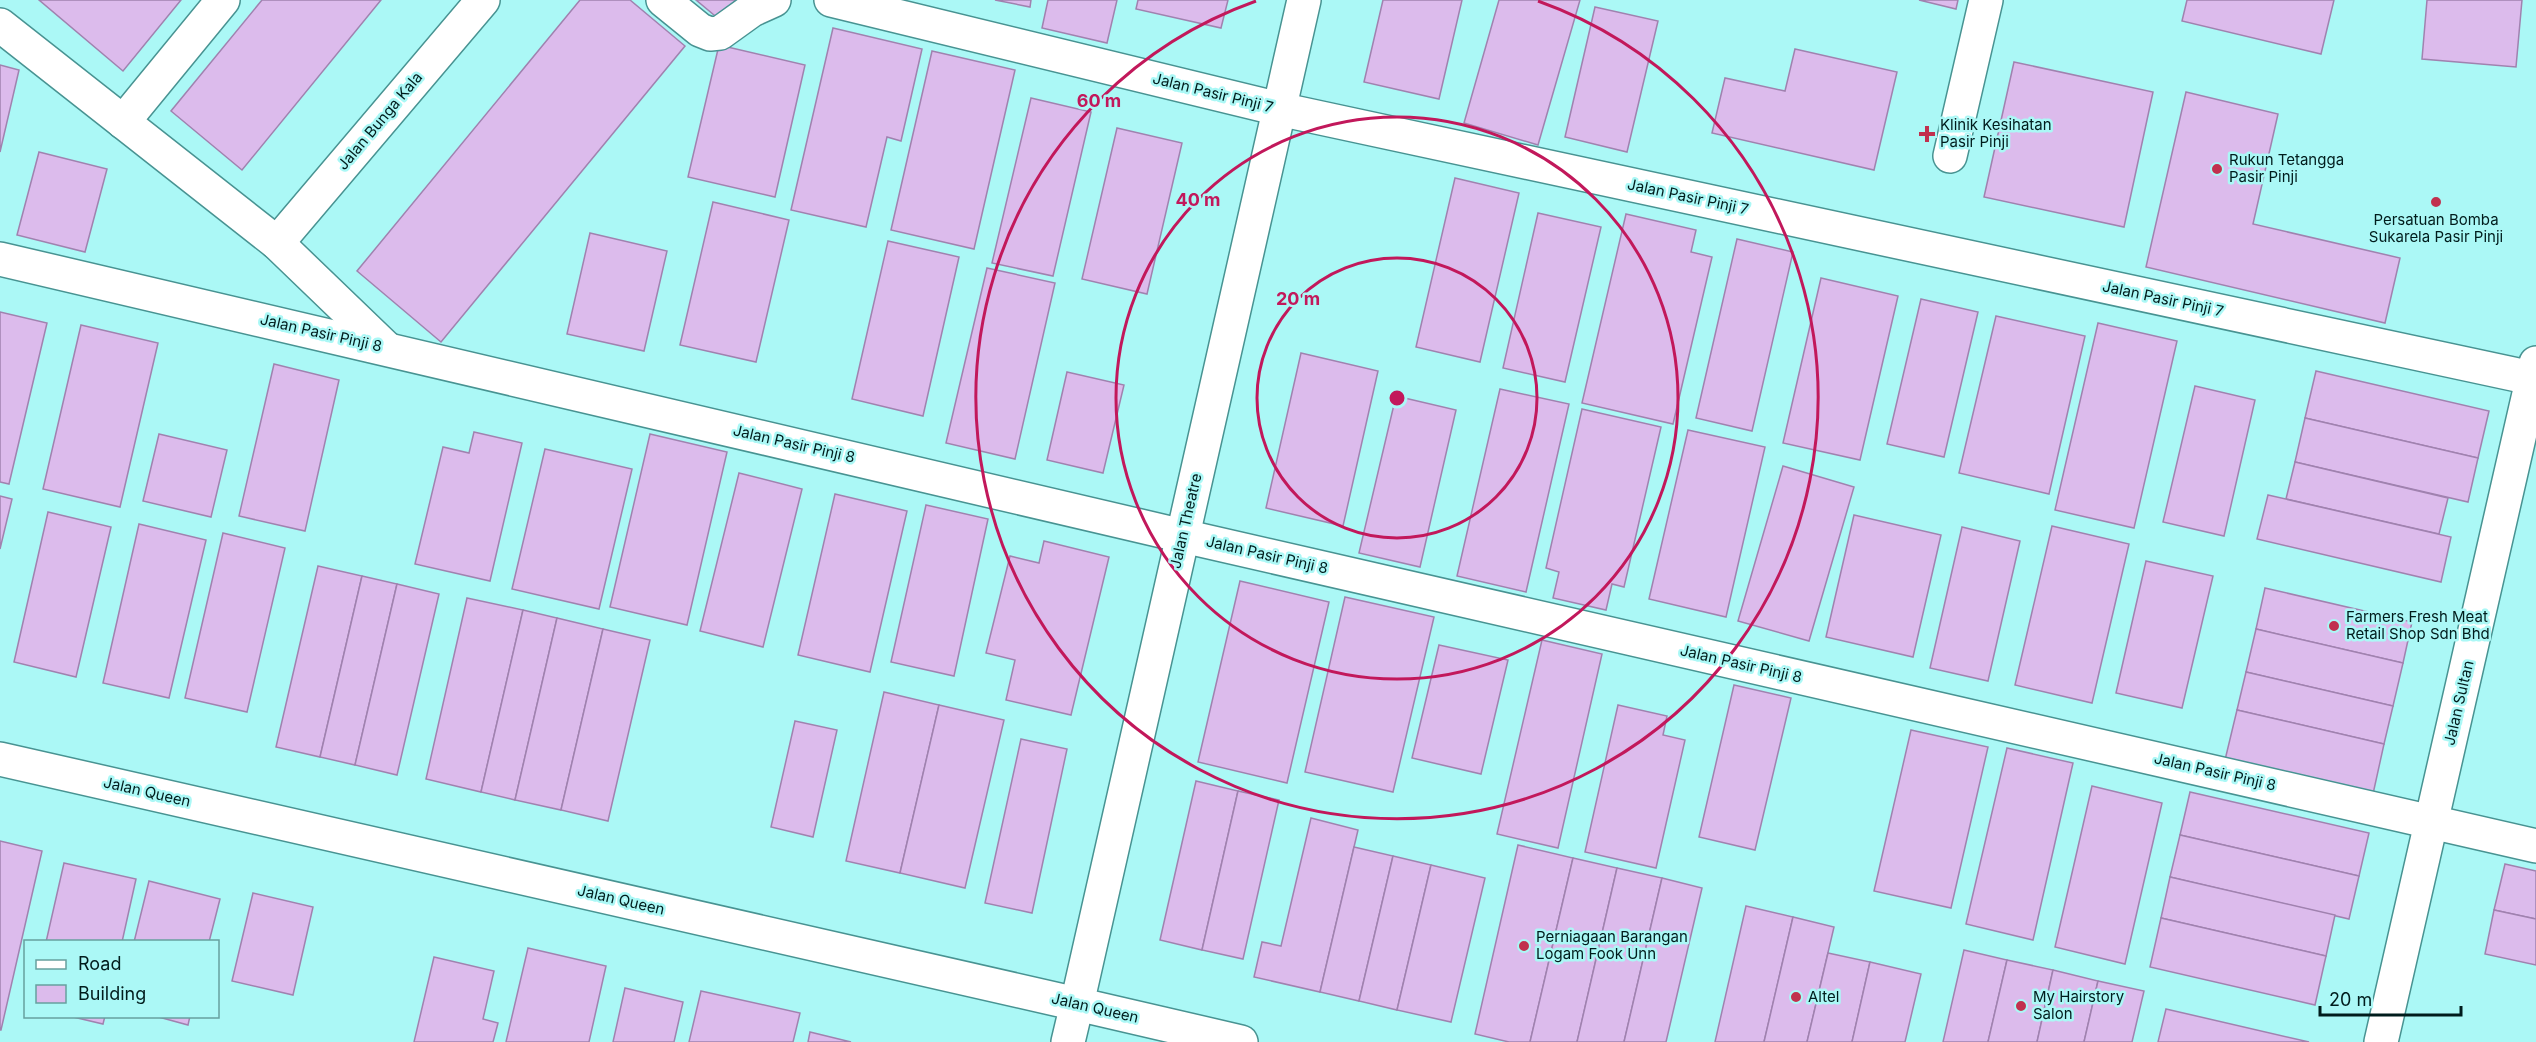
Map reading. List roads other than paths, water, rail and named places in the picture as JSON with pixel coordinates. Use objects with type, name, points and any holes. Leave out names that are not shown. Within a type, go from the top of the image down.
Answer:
[{"type":"street","points":[[123,122],[223,0]]},
{"type":"street","name":"Jalan Bunga Kala","points":[[277,243],[483,0]]},
{"type":"street","points":[[663,0],[700,30],[710,34],[720,33],[752,10],[774,0]]},
{"type":"street","name":"Jalan Theatre","points":[[1068,1042],[1304,0]]},
{"type":"street","points":[[1950,156],[1986,0]]},
{"type":"street","name":"Jalan Pasir Pinji 7","points":[[837,1],[1279,109],[2535,374]]},
{"type":"street","points":[[0,25],[277,243],[385,348]]},
{"type":"street","name":"Jalan Pasir Pinji 8","points":[[0,259],[1183,536],[2536,846]]},
{"type":"street","name":"Jalan Sultan","points":[[2381,1042],[2535,374]]},
{"type":"street","name":"Jalan Queen","points":[[0,759],[1242,1042]]},
{"type":"place","name":"Klinik Kesihatan Pasir Pinji","points":[[1927,134]]},
{"type":"place","name":"Rukun Tetangga Pasir Pinji","points":[[2217,169]]},
{"type":"place","name":"Persatuan Bomba Sukarela Pasir Pinji","points":[[2436,202]]},
{"type":"place","name":"Farmers Fresh Meat Retail Shop Sdn Bhd","points":[[2334,626]]},
{"type":"place","name":"Perniagaan Barangan Logam Fook Unn","points":[[1524,946]]},
{"type":"place","name":"Altel","points":[[1796,997]]},
{"type":"place","name":"My Hairstory Salon","points":[[2021,1006]]}]
